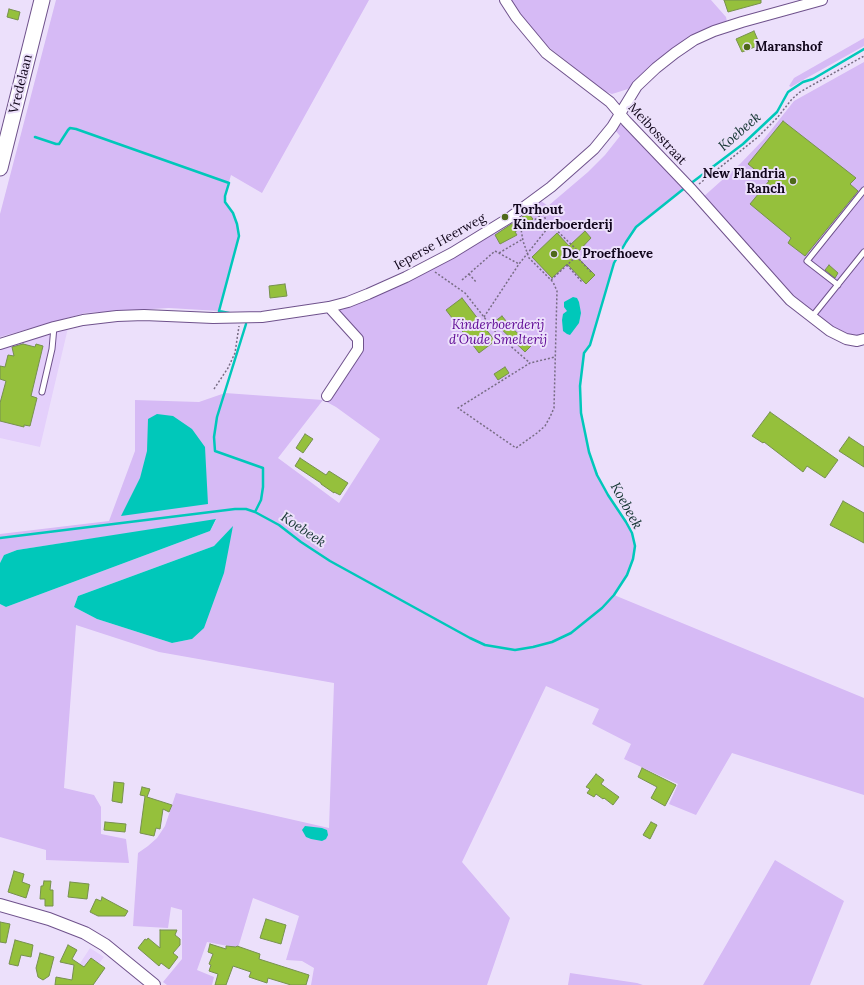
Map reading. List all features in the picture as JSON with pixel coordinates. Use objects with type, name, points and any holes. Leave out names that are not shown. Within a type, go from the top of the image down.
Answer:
[{"type":"main road","name":"Vredelaan","points":[[0,168],[42,0]]},
{"type":"street","name":"Meibosstraat","points":[[505,0],[516,17],[546,53],[610,102],[693,191],[790,300],[811,318],[830,331],[846,339],[857,341],[864,339]]},
{"type":"street","name":"Ieperse Heerweg","points":[[0,344],[54,327],[83,320],[117,316],[144,315],[240,318],[287,314],[329,307],[348,302],[368,294],[430,265],[472,242],[532,202],[589,154],[603,138],[637,86],[656,68],[694,40],[714,31],[742,22],[822,0]]},
{"type":"street","points":[[327,396],[358,350],[358,339],[329,307]]},
{"type":"street","points":[[0,905],[49,919],[85,933],[105,945],[154,985]]},
{"type":"lane","points":[[838,285],[807,261],[864,190]]},
{"type":"lane","points":[[811,318],[864,252]]},
{"type":"lane","points":[[42,392],[52,349],[54,327]]},
{"type":"path","points":[[693,191],[698,185],[758,137],[777,118],[792,99],[864,56]]},
{"type":"path","points":[[532,202],[543,214],[546,220],[552,224],[580,253],[551,280]]},
{"type":"path","points":[[517,231],[543,214]]},
{"type":"path","points":[[484,317],[519,264],[552,224]]},
{"type":"path","points":[[521,229],[529,258],[551,280],[556,286],[557,291],[554,408],[545,426],[538,434],[516,448],[458,408],[530,362],[555,357]]},
{"type":"path","points":[[499,253],[523,239]]},
{"type":"path","points":[[462,280],[495,251],[519,264]]},
{"type":"path","points":[[576,256],[591,272]]},
{"type":"path","points":[[430,265],[437,274],[465,293],[499,336],[530,362]]},
{"type":"path","points":[[567,265],[581,281],[582,280]]},
{"type":"path","points":[[469,274],[477,283]]},
{"type":"path","points":[[214,389],[228,368],[235,353],[239,337],[240,318]]},
{"type":"shaded area","points":[[573,297],[577,298],[579,302],[581,313],[579,323],[570,335],[563,331],[562,320],[563,314],[567,311],[564,307],[564,302]]},
{"type":"shaded area","points":[[68,328],[40,447],[0,438],[0,349]]},
{"type":"shaded area","points":[[157,414],[173,416],[192,429],[205,447],[208,504],[121,516],[140,478],[147,451],[148,419]]},
{"type":"shaded area","points":[[216,519],[210,531],[6,607],[0,604],[0,563],[4,555],[17,550]]},
{"type":"shaded area","points":[[233,526],[224,573],[204,628],[192,639],[172,643],[97,619],[74,607],[78,596],[214,546]]},
{"type":"shaded area","points":[[305,826],[327,830],[328,835],[326,839],[322,841],[306,837],[302,830]]},
{"type":"shaded area","points":[[90,948],[104,957],[91,974],[75,985],[79,965]]},
{"type":"green space","points":[[56,0],[369,0],[262,193],[231,175],[225,196],[225,202],[233,213],[239,236],[219,311],[169,308],[85,313],[0,337],[0,214]]},
{"type":"green space","points":[[510,0],[711,0],[726,17],[727,22],[651,67],[628,89],[612,94],[604,91],[541,41],[528,26]]},
{"type":"green space","points":[[864,38],[864,46],[791,87],[789,86],[794,78]]},
{"type":"green space","name":"New Flandria Ranch","points":[[864,62],[864,336],[859,336],[846,335],[816,317],[799,302],[702,198],[740,164],[764,139],[794,101]]},
{"type":"green space","name":"Kinderboerderij d'Oude Smelterij","points":[[617,125],[624,125],[684,189],[636,227],[626,242],[614,263],[590,345],[584,353],[580,386],[581,413],[589,452],[597,475],[632,533],[635,546],[633,559],[627,575],[614,595],[864,698],[864,795],[732,753],[696,815],[669,804],[678,784],[624,759],[631,744],[592,724],[599,709],[546,686],[462,862],[510,918],[487,985],[311,985],[314,968],[302,961],[286,960],[299,916],[253,898],[238,948],[207,942],[197,970],[214,977],[212,985],[167,985],[163,982],[182,959],[182,910],[171,907],[168,928],[133,926],[138,853],[157,838],[165,826],[176,793],[329,828],[334,683],[159,652],[76,625],[64,788],[94,795],[101,807],[101,834],[126,839],[129,863],[46,860],[46,850],[0,837],[0,604],[6,607],[210,531],[216,520],[17,550],[4,555],[0,563],[0,534],[109,521],[135,451],[135,400],[199,402],[225,393],[323,400],[364,341],[338,314],[338,309],[531,208],[541,201],[548,206],[588,172],[605,155],[620,136],[615,130]],"holes":[[[323,400],[336,407],[380,439],[339,503],[278,458]],[[233,527],[192,639],[172,643],[97,619],[74,607],[78,596],[214,546]]]},
{"type":"green space","points":[[775,860],[844,901],[810,985],[703,985]]},
{"type":"green space","points":[[570,973],[637,983],[643,985],[568,985]]},
{"type":"building","points":[[724,0],[761,0],[761,3],[728,12]]},
{"type":"building","points":[[9,9],[20,12],[18,20],[7,17]]},
{"type":"building","name":"Maranshof","points":[[754,31],[760,45],[742,52],[736,39]]},
{"type":"building","name":"New Flandria Ranch","points":[[783,121],[856,178],[850,184],[858,191],[805,256],[788,243],[791,238],[750,204],[769,181],[748,164]]},
{"type":"building","points":[[528,213],[533,219],[515,232],[517,235],[500,244],[495,235]]},
{"type":"building","points":[[585,231],[591,238],[575,255],[595,275],[586,284],[567,264],[552,278],[532,257],[557,233],[569,246]]},
{"type":"building","points":[[829,265],[838,273],[835,278],[825,270]]},
{"type":"building","points":[[285,284],[287,296],[270,298],[269,286]]},
{"type":"building","points":[[462,298],[495,341],[479,353],[446,310]]},
{"type":"building","points":[[502,316],[531,346],[525,352],[494,322]]},
{"type":"building","points":[[23,344],[35,347],[36,344],[43,346],[31,396],[37,398],[30,426],[24,425],[24,427],[0,421],[0,403],[6,381],[0,379],[0,366],[5,367],[8,355],[14,356],[12,347]]},
{"type":"building","points":[[505,367],[509,373],[498,380],[494,374]]},
{"type":"building","points":[[770,412],[838,460],[825,478],[807,466],[803,472],[764,442],[763,443],[752,436]]},
{"type":"building","points":[[305,434],[313,439],[303,453],[296,448]]},
{"type":"building","points":[[849,437],[864,447],[864,467],[839,451]]},
{"type":"building","points":[[300,458],[326,475],[329,471],[348,483],[340,495],[334,493],[295,466]]},
{"type":"building","points":[[843,501],[864,513],[864,543],[830,525]]},
{"type":"building","points":[[642,768],[676,785],[665,806],[651,798],[657,787],[638,777]]},
{"type":"building","points":[[596,774],[604,780],[601,784],[619,797],[613,805],[596,794],[594,797],[587,793],[590,789],[586,787]]},
{"type":"building","points":[[114,782],[124,783],[122,803],[112,801]]},
{"type":"building","points":[[142,787],[150,789],[147,797],[172,805],[169,812],[163,809],[160,829],[156,828],[154,836],[140,833],[145,796],[140,795]]},
{"type":"building","points":[[105,822],[126,824],[125,832],[104,830]]},
{"type":"building","points":[[651,822],[657,825],[650,839],[643,835]]},
{"type":"building","points":[[14,871],[24,874],[22,882],[30,885],[26,898],[8,892]]},
{"type":"building","points":[[44,881],[51,881],[50,890],[53,890],[53,906],[45,906],[45,899],[40,899],[41,886],[43,886]]},
{"type":"building","points":[[70,882],[89,884],[87,899],[68,897]]},
{"type":"building","points":[[102,897],[128,911],[125,916],[98,916],[90,912],[96,899],[101,901]]},
{"type":"building","points":[[266,919],[286,925],[281,944],[260,938]]},
{"type":"building","points":[[0,922],[10,924],[6,943],[0,942]]},
{"type":"building","points":[[160,930],[177,930],[175,935],[180,939],[180,945],[173,953],[178,957],[169,969],[161,963],[159,966],[138,948],[145,939],[147,940],[148,938],[160,948]]},
{"type":"building","points":[[15,940],[33,945],[31,957],[21,955],[18,966],[9,964]]},
{"type":"building","points":[[210,944],[226,949],[226,946],[237,946],[260,954],[259,959],[309,975],[306,985],[291,985],[268,978],[267,983],[249,977],[251,972],[233,966],[226,985],[215,985],[218,974],[209,971],[211,965],[209,964],[213,954],[208,952]]},
{"type":"building","points":[[68,945],[77,950],[72,959],[84,967],[91,958],[105,968],[93,985],[55,985],[56,977],[72,980],[74,965],[60,962]]},
{"type":"building","points":[[40,953],[54,957],[49,976],[43,980],[38,977],[36,968]]},
{"type":"waterway","name":"Koebeek","points":[[690,184],[743,144],[777,112],[788,92],[803,82],[813,79],[864,49]]},
{"type":"waterway","points":[[35,137],[59,144],[70,128],[76,129],[229,183],[225,196],[225,202],[233,213],[239,236],[219,311],[229,313]]},
{"type":"waterway","name":"Koebeek","points":[[0,538],[235,509],[246,509],[255,512],[279,525],[301,542],[330,561],[485,645],[515,650],[552,642],[571,633],[602,608],[614,595],[627,575],[633,559],[635,546],[632,533],[597,475],[589,452],[581,413],[580,386],[584,353],[590,345],[614,263],[626,242],[636,227],[686,187]]},
{"type":"waterway","points":[[246,324],[217,417],[214,437],[215,451],[263,468],[261,500],[255,512]]},
{"type":"place","name":"Maranshof","points":[[747,47]]},
{"type":"place","name":"New Flandria Ranch","points":[[793,181]]},
{"type":"place","name":"Torhout Kinderboerderij","points":[[505,217]]},
{"type":"place","name":"De Proefhoeve","points":[[554,254]]}]
